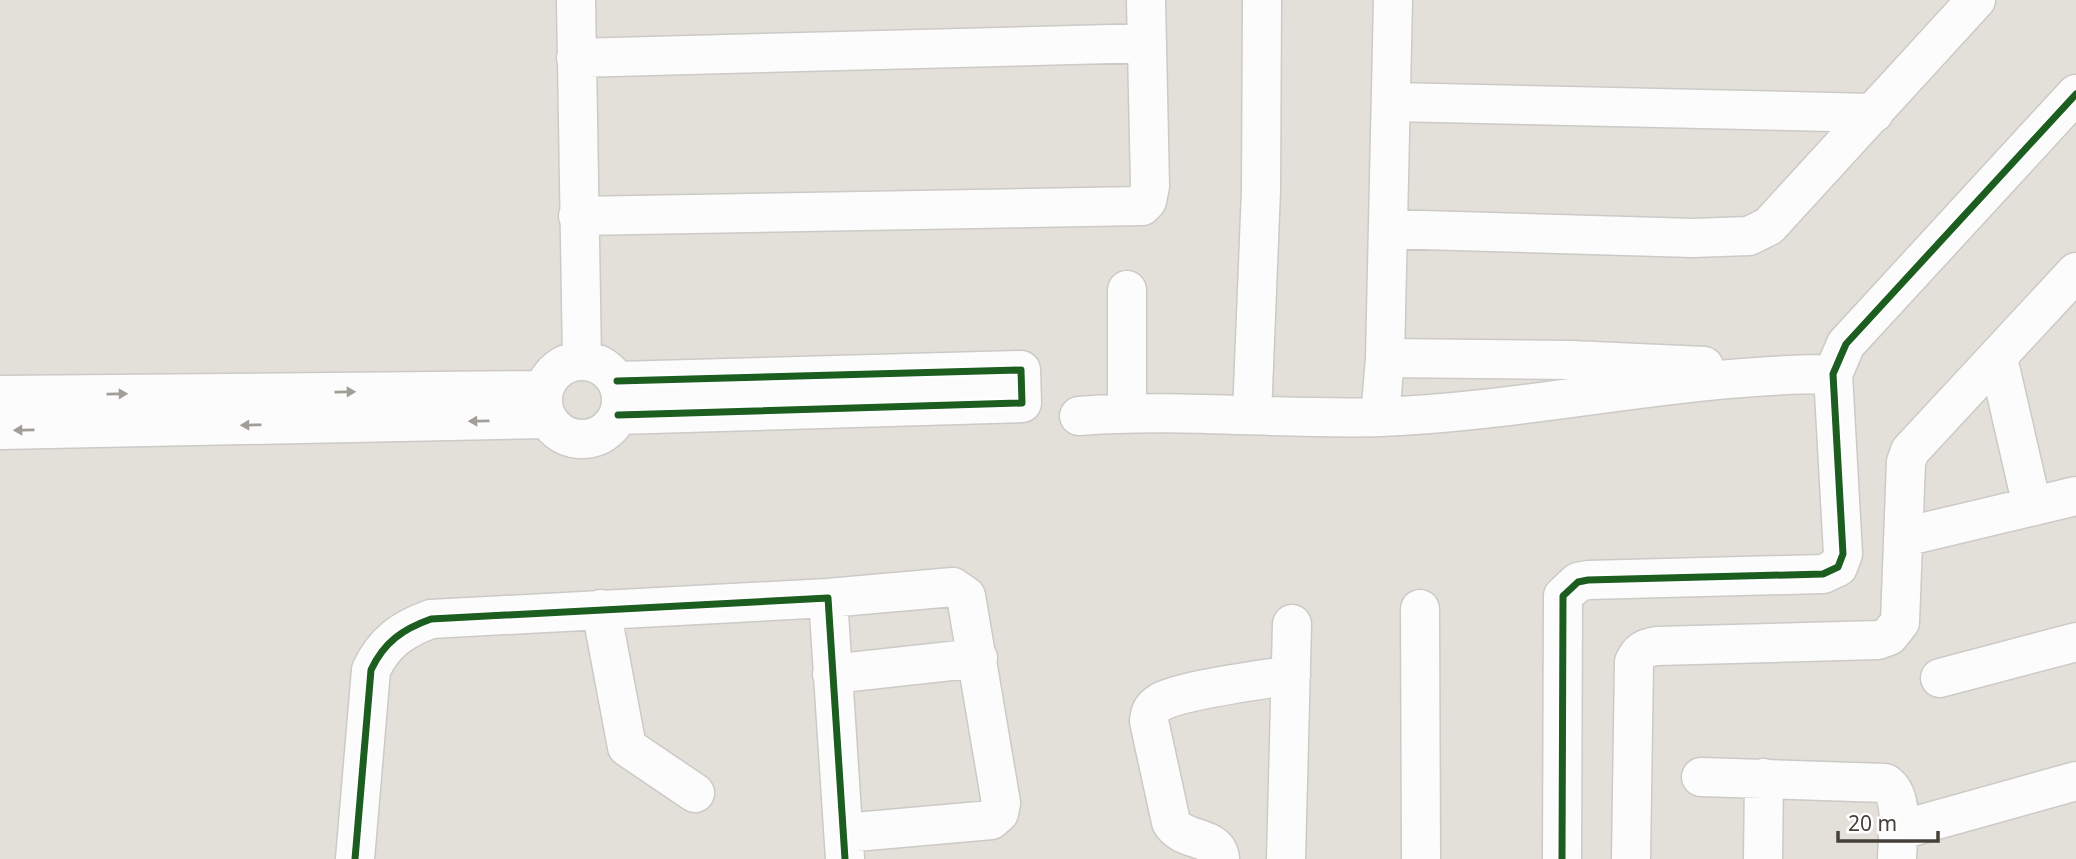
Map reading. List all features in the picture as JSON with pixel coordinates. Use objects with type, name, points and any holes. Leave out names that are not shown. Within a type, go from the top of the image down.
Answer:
[{"type":"street","points":[[576,0],[582,360]]},
{"type":"street","points":[[579,216],[1142,205],[1150,193],[1146,0]]},
{"type":"street","points":[[1252,415],[1261,190],[1262,0]]},
{"type":"street","points":[[1380,417],[1385,358],[1393,0]]},
{"type":"street","points":[[1388,229],[1693,238],[1749,236],[1769,226],[1976,0]]},
{"type":"street","points":[[576,58],[1147,43]]},
{"type":"street","points":[[1562,859],[1563,596],[1578,582],[1588,580],[1833,572],[1843,554],[1833,374],[1846,344],[2076,94]]},
{"type":"street","points":[[1392,102],[1874,113]]},
{"type":"street","points":[[1631,859],[1634,662],[1637,654],[1657,646],[1878,640],[1889,636],[1900,622],[1906,462],[1910,451],[2076,272]]},
{"type":"street","points":[[1127,290],[1127,412]]},
{"type":"street","points":[[1385,358],[1695,364],[1768,374]]},
{"type":"street","points":[[1998,358],[2032,506]]},
{"type":"street","points":[[582,360],[608,369],[617,398],[608,430],[582,440],[568,437],[545,405],[556,369],[569,362],[582,360]]},
{"type":"street","points":[[1021,370],[1022,403],[617,398],[1021,370]]},
{"type":"street","points":[[1079,416],[1127,412],[1380,417],[1591,398],[1768,374],[1833,374]]},
{"type":"street","points":[[0,395],[545,405]]},
{"type":"street","points":[[0,430],[545,405]]},
{"type":"street","points":[[1904,537],[2076,496]]},
{"type":"street","points":[[355,859],[371,670],[380,652],[408,627],[431,619],[828,598],[953,587],[961,591],[968,601],[999,787],[999,813],[991,820],[844,846],[828,598]]},
{"type":"street","points":[[1420,608],[1421,859]]},
{"type":"street","points":[[601,609],[627,747],[695,793]]},
{"type":"street","points":[[1286,859],[1292,624]]},
{"type":"street","points":[[1940,678],[2076,642]]},
{"type":"street","points":[[832,674],[978,659]]},
{"type":"street","points":[[1220,859],[1217,848],[1211,843],[1181,834],[1171,822],[1149,721],[1151,711],[1156,705],[1177,696],[1291,675]]},
{"type":"street","points":[[1701,777],[1885,783],[1891,787],[1898,803],[1897,845],[2076,781]]},
{"type":"street","points":[[1763,859],[1764,778]]},
{"type":"shaded area","points":[[0,0],[2076,0],[2076,859],[0,859]]},
{"type":"cycle path","points":[[1562,859],[1563,596],[1578,582],[1588,580],[1823,574],[1838,567],[1843,554],[1833,374],[1846,344],[2076,94]]},
{"type":"cycle path","points":[[617,381],[1021,370],[1022,403],[618,415]]},
{"type":"cycle path","points":[[355,859],[371,670],[388,644],[412,627],[431,619],[828,598],[845,859]]}]
